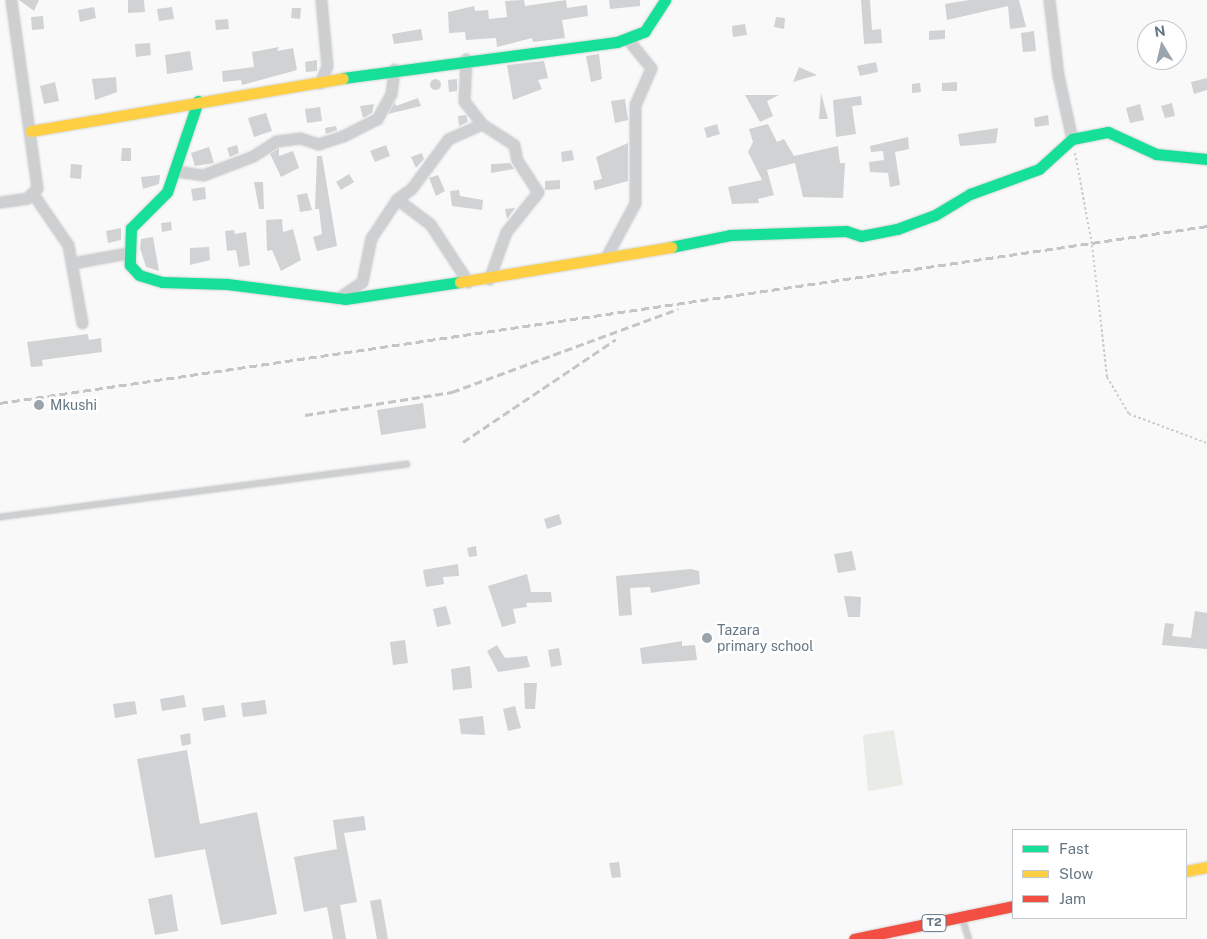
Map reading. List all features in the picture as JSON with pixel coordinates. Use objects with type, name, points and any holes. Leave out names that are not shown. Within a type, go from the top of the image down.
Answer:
[{"type":"main road","points":[[31,130],[320,83],[394,69],[627,38],[654,22],[665,0]]},
{"type":"main road","points":[[198,102],[175,171],[156,207],[130,228],[127,253],[139,275],[162,282],[227,284],[357,300],[489,279],[730,235],[846,232],[861,236],[897,229],[935,215],[970,194],[1037,170],[1072,139],[1114,133],[1156,154],[1207,159]]},
{"type":"main road","points":[[1187,871],[1207,867]]},
{"type":"main road","name":"T2","points":[[854,939],[1012,906]]},
{"type":"street","points":[[0,202],[33,194],[37,188],[31,130],[11,0]]},
{"type":"street","points":[[320,83],[327,51],[321,0]]},
{"type":"street","points":[[1049,0],[1058,76],[1072,139]]},
{"type":"street","points":[[606,257],[635,203],[635,105],[652,68],[627,38]]},
{"type":"street","points":[[466,60],[464,101],[482,124],[514,145],[517,160],[538,192],[506,232],[489,279]]},
{"type":"street","points":[[175,171],[204,175],[253,156],[276,142],[300,138],[318,144],[343,136],[377,119],[391,94],[394,69]]},
{"type":"street","points":[[338,298],[362,282],[371,238],[397,199],[411,188],[448,140],[482,124]]},
{"type":"street","points":[[33,194],[68,245],[82,323]]},
{"type":"street","points":[[397,199],[430,224],[468,282]]},
{"type":"street","points":[[72,263],[127,253]]},
{"type":"lane","points":[[0,517],[406,464]]},
{"type":"lane","points":[[963,917],[969,939]]},
{"type":"path","points":[[1072,139],[1092,245],[1107,377],[1129,414],[1207,443]]},
{"type":"shaded area","points":[[894,730],[903,785],[868,791],[863,735]]},
{"type":"building","points":[[19,0],[39,0],[34,11]]},
{"type":"building","points":[[128,0],[144,0],[145,12],[128,13]]},
{"type":"building","points":[[524,0],[525,6],[566,0],[567,8],[587,5],[588,16],[562,20],[565,38],[533,42],[532,38],[497,47],[496,38],[466,40],[465,32],[449,33],[448,12],[474,6],[475,11],[488,10],[489,19],[507,17],[505,1]]},
{"type":"building","points":[[609,0],[640,0],[640,6],[610,9]]},
{"type":"building","points":[[861,0],[870,0],[872,30],[881,29],[882,43],[864,44]]},
{"type":"building","points":[[969,0],[1019,0],[1026,27],[1010,29],[1008,6],[947,20],[945,4]]},
{"type":"building","points":[[94,7],[96,18],[80,22],[78,10]]},
{"type":"building","points":[[172,7],[174,19],[159,21],[157,9]]},
{"type":"building","points":[[292,8],[301,8],[300,19],[291,18]]},
{"type":"building","points":[[43,16],[44,29],[32,30],[31,17]]},
{"type":"building","points":[[776,17],[785,18],[784,29],[774,27]]},
{"type":"building","points":[[228,19],[229,29],[216,30],[215,20]]},
{"type":"building","points":[[745,24],[747,35],[733,37],[732,26]]},
{"type":"building","points":[[421,29],[423,40],[394,44],[392,34]]},
{"type":"building","points":[[945,30],[945,39],[929,40],[929,31]]},
{"type":"building","points":[[1034,31],[1036,51],[1023,52],[1021,33]]},
{"type":"building","points":[[150,43],[151,55],[136,57],[135,44]]},
{"type":"building","points":[[279,47],[277,51],[293,48],[297,70],[242,85],[241,80],[223,82],[222,71],[254,67],[252,52]]},
{"type":"building","points":[[190,51],[193,70],[167,74],[165,55]]},
{"type":"building","points":[[599,54],[602,79],[591,82],[586,56]]},
{"type":"building","points":[[317,60],[317,71],[306,72],[305,62]]},
{"type":"building","points":[[544,61],[548,78],[538,80],[542,89],[513,100],[507,65]]},
{"type":"building","points":[[876,62],[878,72],[860,76],[857,66]]},
{"type":"building","points":[[799,67],[817,75],[793,82]]},
{"type":"building","points":[[116,77],[117,92],[95,100],[92,79]]},
{"type":"building","points":[[1207,78],[1207,90],[1194,94],[1191,82]]},
{"type":"building","points":[[433,79],[437,79],[440,84],[439,88],[433,89],[430,86],[430,82]]},
{"type":"building","points":[[457,79],[457,91],[449,92],[448,80]]},
{"type":"building","points":[[55,82],[59,101],[44,104],[40,86]]},
{"type":"building","points":[[957,82],[957,91],[942,91],[942,83]]},
{"type":"building","points":[[920,83],[921,92],[912,93],[912,84]]},
{"type":"building","points":[[821,93],[828,119],[819,119]]},
{"type":"building","points":[[745,95],[779,95],[767,101],[773,116],[760,122]]},
{"type":"building","points":[[861,96],[862,105],[852,106],[856,134],[836,137],[833,100]]},
{"type":"building","points":[[418,98],[421,106],[388,114],[395,102],[396,106]]},
{"type":"building","points":[[625,99],[628,120],[615,123],[611,101]]},
{"type":"building","points":[[1172,103],[1175,116],[1165,118],[1161,106]]},
{"type":"building","points":[[374,104],[372,113],[363,118],[360,106]]},
{"type":"building","points":[[1140,104],[1144,120],[1130,123],[1126,108]]},
{"type":"building","points":[[320,107],[322,121],[307,123],[305,109]]},
{"type":"building","points":[[266,113],[272,131],[254,137],[248,118]]},
{"type":"building","points":[[466,115],[468,122],[459,126],[458,116]]},
{"type":"building","points":[[1048,115],[1049,125],[1035,127],[1034,118]]},
{"type":"building","points":[[717,124],[720,134],[707,138],[704,128]]},
{"type":"building","points":[[768,124],[777,142],[784,139],[794,156],[838,146],[840,163],[845,163],[843,198],[803,197],[795,163],[767,170],[774,195],[758,199],[759,203],[732,204],[728,187],[762,180],[748,152],[753,142],[749,129]]},
{"type":"building","points":[[336,126],[337,130],[326,134],[325,128]]},
{"type":"building","points":[[998,128],[996,143],[960,146],[958,134]]},
{"type":"building","points":[[908,137],[909,149],[895,152],[900,185],[890,187],[888,173],[870,172],[869,162],[884,160],[883,151],[871,152],[870,146]]},
{"type":"building","points":[[628,143],[628,181],[595,190],[593,181],[602,179],[596,157]]},
{"type":"building","points":[[237,145],[239,153],[230,157],[227,148]]},
{"type":"building","points":[[386,145],[390,156],[375,162],[370,151]]},
{"type":"building","points":[[209,147],[214,163],[195,166],[191,153]]},
{"type":"building","points":[[122,148],[131,148],[131,161],[121,161]]},
{"type":"building","points":[[279,148],[279,156],[293,151],[299,168],[281,177],[270,154]]},
{"type":"building","points":[[572,150],[574,160],[562,162],[561,152]]},
{"type":"building","points":[[422,153],[424,159],[416,168],[411,157]]},
{"type":"building","points":[[317,156],[322,156],[337,246],[317,251],[313,237],[322,234],[319,209],[315,209]]},
{"type":"building","points":[[510,163],[514,169],[491,173],[491,164]]},
{"type":"building","points":[[71,164],[82,165],[81,179],[70,178]]},
{"type":"building","points":[[349,174],[354,182],[341,190],[336,182]]},
{"type":"building","points":[[160,175],[159,184],[143,189],[141,177]]},
{"type":"building","points":[[438,175],[445,191],[436,196],[429,178]]},
{"type":"building","points":[[560,180],[560,189],[545,190],[545,181]]},
{"type":"building","points":[[254,182],[263,182],[264,209],[259,209]]},
{"type":"building","points":[[205,187],[206,199],[193,201],[191,189]]},
{"type":"building","points":[[459,190],[460,196],[483,200],[482,210],[452,206],[450,191]]},
{"type":"building","points":[[307,193],[312,210],[300,212],[297,195]]},
{"type":"building","points":[[515,208],[507,219],[505,209]]},
{"type":"building","points":[[282,219],[283,232],[293,229],[301,260],[281,271],[272,250],[267,251],[266,220]]},
{"type":"building","points":[[171,222],[172,230],[162,232],[161,223]]},
{"type":"building","points":[[121,228],[121,240],[108,243],[106,231]]},
{"type":"building","points":[[234,230],[235,234],[246,232],[250,265],[239,267],[236,250],[227,251],[225,231]]},
{"type":"building","points":[[153,237],[159,271],[146,267],[140,248],[141,239]]},
{"type":"building","points":[[209,247],[210,260],[190,265],[190,248]]},
{"type":"building","points":[[88,334],[89,340],[101,338],[102,352],[42,360],[43,366],[31,367],[27,342]]},
{"type":"building","points":[[423,403],[426,428],[381,435],[377,410]]},
{"type":"building","points":[[559,514],[562,524],[547,529],[544,519]]},
{"type":"building","points":[[476,546],[477,556],[469,557],[467,548]]},
{"type":"building","points":[[852,551],[856,570],[838,573],[834,554]]},
{"type":"building","points":[[458,564],[459,576],[443,577],[444,584],[426,587],[423,570]]},
{"type":"building","points":[[691,569],[699,571],[700,584],[651,593],[650,587],[630,588],[632,615],[619,616],[616,576]]},
{"type":"building","points":[[527,574],[531,592],[551,592],[552,602],[526,603],[527,607],[513,609],[516,623],[502,627],[488,586]]},
{"type":"building","points":[[844,596],[861,597],[860,617],[848,617]]},
{"type":"building","points":[[446,606],[451,624],[437,627],[433,609]]},
{"type":"building","points":[[1195,611],[1207,613],[1207,649],[1162,645],[1165,623],[1174,624],[1172,636],[1191,638]]},
{"type":"building","points":[[405,640],[408,663],[393,665],[390,642]]},
{"type":"building","points":[[682,641],[682,646],[695,645],[697,660],[642,664],[640,648]]},
{"type":"building","points":[[497,645],[505,658],[527,656],[530,667],[498,672],[487,651]]},
{"type":"building","points":[[559,648],[562,665],[551,667],[548,650]]},
{"type":"building","points":[[470,666],[472,688],[453,690],[451,669]]},
{"type":"building","points":[[524,683],[537,683],[535,709],[525,709]]},
{"type":"building","points":[[184,695],[186,707],[162,711],[160,699]]},
{"type":"building","points":[[265,700],[267,714],[243,717],[241,703]]},
{"type":"building","points":[[135,701],[137,714],[115,718],[113,704]]},
{"type":"building","points":[[224,705],[226,717],[204,721],[202,708]]},
{"type":"building","points":[[515,706],[521,728],[508,731],[503,709]]},
{"type":"building","points":[[483,716],[485,735],[461,734],[459,719]]},
{"type":"building","points":[[190,733],[191,744],[182,746],[180,735]]},
{"type":"building","points":[[187,750],[200,824],[257,812],[277,914],[221,925],[205,849],[155,858],[137,759]]},
{"type":"building","points":[[364,816],[366,830],[344,833],[357,902],[340,905],[346,939],[333,939],[327,907],[304,912],[294,857],[337,849],[333,820]]},
{"type":"building","points":[[619,862],[621,877],[612,878],[609,863]]},
{"type":"building","points":[[172,894],[178,931],[155,935],[148,899]]},
{"type":"building","points":[[381,899],[388,939],[377,939],[370,901]]},
{"type":"railway","points":[[0,403],[1207,226]]},
{"type":"railway","points":[[305,415],[452,392],[678,309]]},
{"type":"railway","points":[[463,442],[616,339]]},
{"type":"traffic: fast","points":[[343,78],[617,42],[645,31],[665,0]]},
{"type":"traffic: fast","points":[[198,101],[167,192],[131,228],[130,265],[139,275],[162,282],[227,284],[345,299],[460,282]]},
{"type":"traffic: fast","points":[[671,247],[730,235],[846,231],[861,236],[897,229],[935,215],[970,194],[1039,169],[1072,139],[1108,132],[1156,154],[1207,159]]},
{"type":"traffic: slow","points":[[31,131],[343,78]]},
{"type":"traffic: slow","points":[[460,282],[671,247]]},
{"type":"traffic: slow","points":[[1187,871],[1207,867]]},
{"type":"traffic: jam","points":[[854,939],[1012,906]]},
{"type":"place","name":"Mkushi","points":[[39,405]]},
{"type":"place","name":"Tazara primary school","points":[[707,638]]}]
